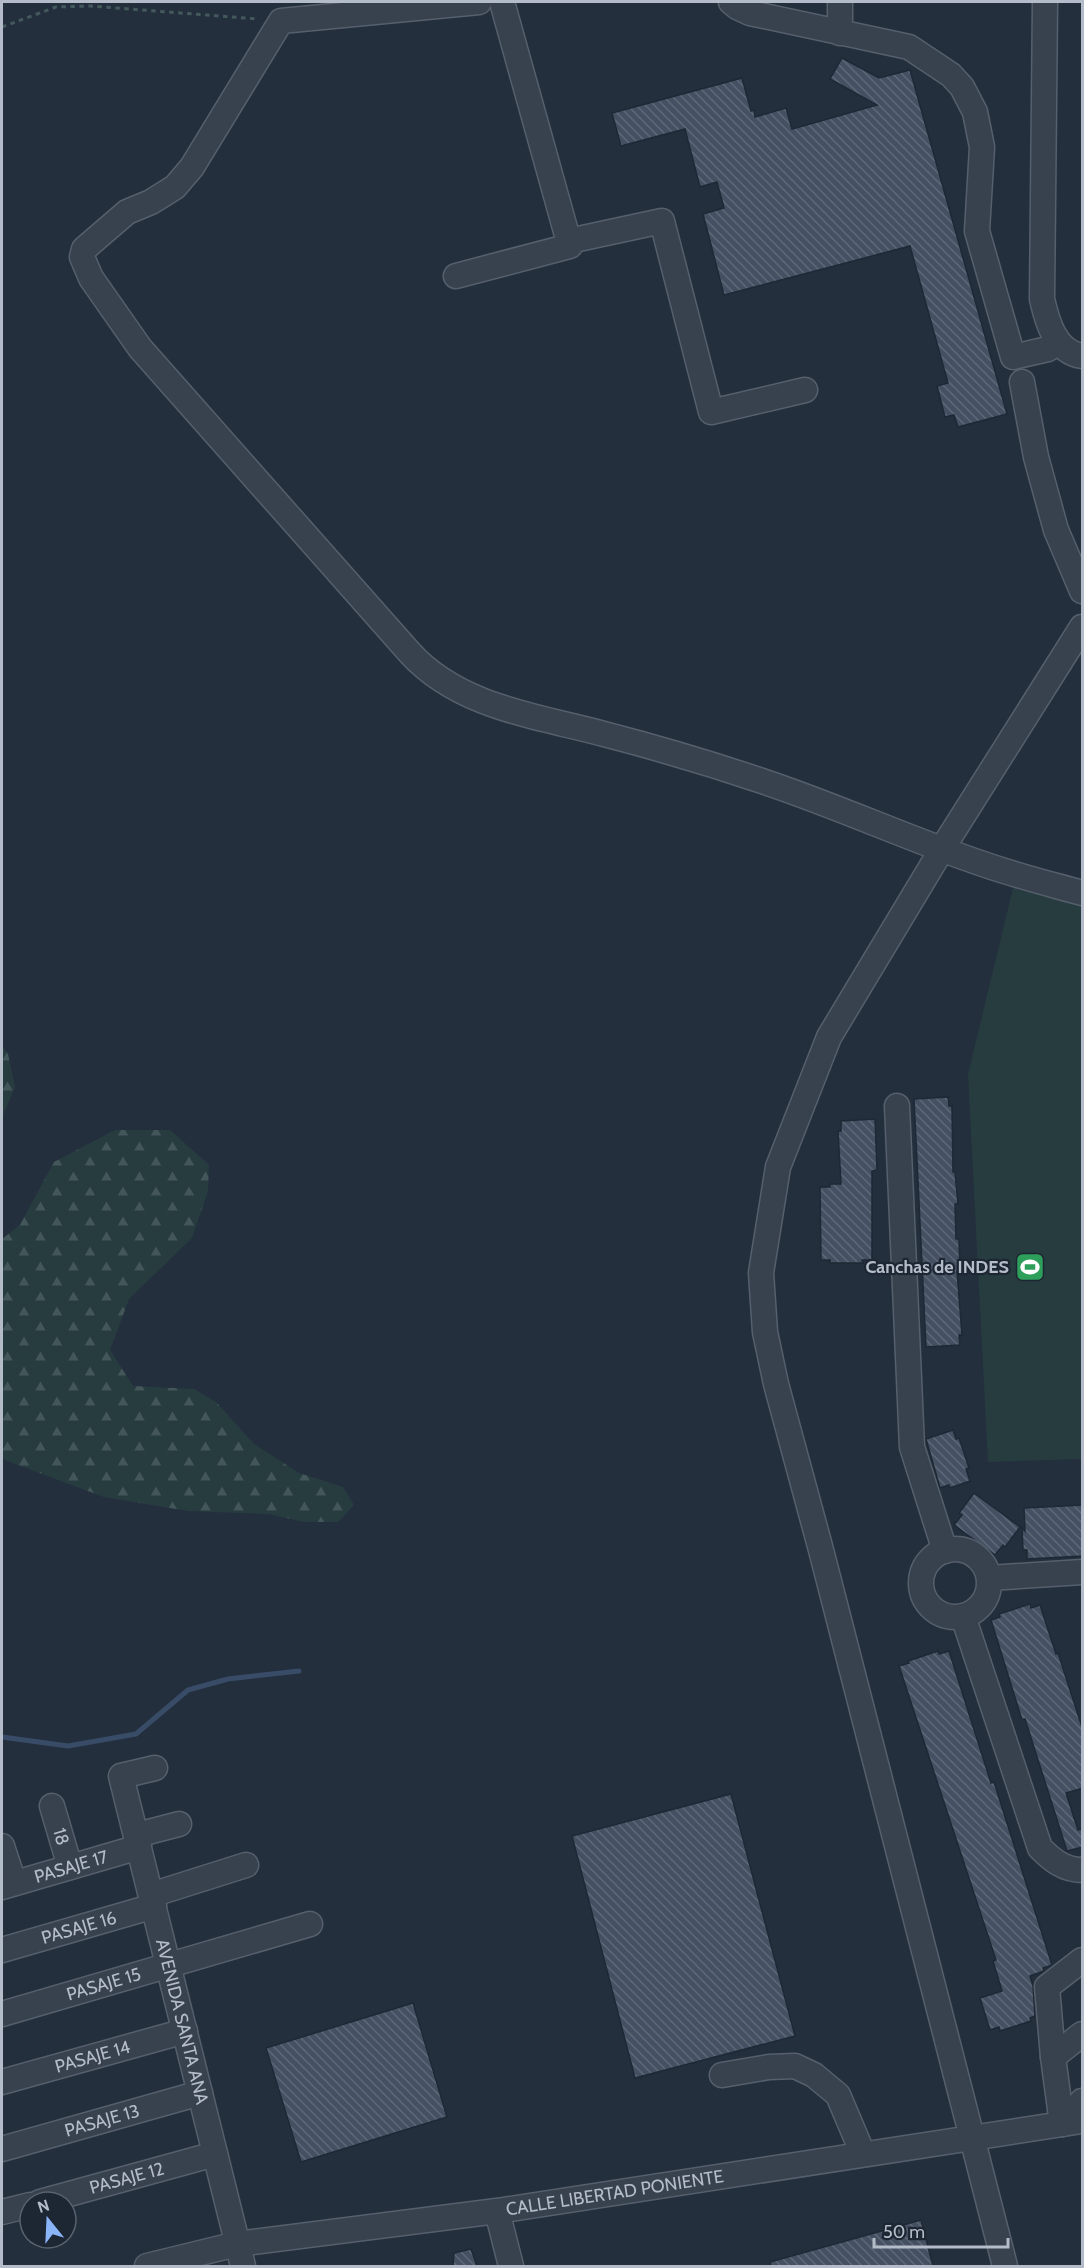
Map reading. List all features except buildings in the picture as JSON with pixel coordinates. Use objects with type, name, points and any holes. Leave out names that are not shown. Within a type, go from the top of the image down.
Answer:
[{"type":"street","points":[[479,2],[281,21],[192,166],[175,187],[151,202],[127,212],[84,249],[82,257],[92,278],[140,348],[425,670],[439,680],[459,691],[508,709],[668,752],[763,782],[830,804],[993,867],[1083,893]]},
{"type":"street","points":[[456,276],[570,246],[502,2]]},
{"type":"street","points":[[731,2],[736,7],[750,13],[909,47],[951,75],[962,87],[975,112],[982,147],[977,231],[1013,357],[1048,349],[1058,342]]},
{"type":"street","points":[[840,2],[840,33]]},
{"type":"street","points":[[1045,2],[1042,299],[1047,323],[1058,342],[1077,356],[1083,356]]},
{"type":"street","points":[[568,241],[662,221],[711,412],[805,390]]},
{"type":"street","points":[[1022,382],[1036,456],[1056,530],[1083,591]]},
{"type":"street","points":[[1005,2266],[776,1384],[765,1332],[760,1273],[778,1167],[829,1037],[942,849],[1083,627]]},
{"type":"street","points":[[897,1106],[912,1447],[945,1551]]},
{"type":"street","points":[[945,1551],[968,1552],[978,1558],[989,1578],[986,1598],[980,1606],[963,1616],[952,1617],[940,1614],[924,1597],[921,1586],[922,1575],[927,1564],[935,1556],[945,1551]]},
{"type":"street","points":[[989,1578],[1083,1572]]},
{"type":"street","points":[[963,1616],[1040,1848],[1056,1863],[1075,1870],[1083,1870]]},
{"type":"street","name":"AVENIDA SANTA ANA","points":[[155,1768],[121,1776],[240,2255]]},
{"type":"street","name":"18","points":[[52,1806],[70,1867]]},
{"type":"street","name":"PASAJE 17","points":[[8,1885],[70,1867],[179,1824]]},
{"type":"street","points":[[2,1846],[8,1885]]},
{"type":"street","name":"PASAJE 16","points":[[2,1950],[153,1901],[246,1865]]},
{"type":"street","name":"PASAJE 15","points":[[2,2014],[310,1924]]},
{"type":"street","points":[[1072,2123],[1053,2057],[1047,1987],[1083,1960]]},
{"type":"street","name":"PASAJE 14","points":[[2,2082],[185,2031]]},
{"type":"street","points":[[1053,2057],[1083,2034]]},
{"type":"street","points":[[722,2075],[769,2067],[795,2066],[814,2075],[838,2095],[863,2154]]},
{"type":"street","name":"PASAJE 13","points":[[2,2149],[200,2093]]},
{"type":"street","points":[[1072,2123],[1083,2101]]},
{"type":"street","name":"CALLE LIBERTAD PONIENTE","points":[[147,2266],[240,2255],[497,2211],[1072,2123]]},
{"type":"street","name":"PASAJE 12","points":[[78,2192],[215,2154]]},
{"type":"street","points":[[2,2212],[18,2208]]},
{"type":"street","points":[[497,2211],[511,2266]]},
{"type":"path","points":[[2,27],[56,7],[91,6],[281,21]]},
{"type":"green space","name":"Canchas de INDES","points":[[1013,888],[1082,905],[1082,1459],[988,1462],[968,1074]]},
{"type":"green space","points":[[2,1046],[8,1054],[15,1087],[2,1118]]},
{"type":"green space","points":[[115,1130],[170,1130],[209,1165],[208,1191],[192,1238],[129,1299],[110,1350],[133,1386],[194,1389],[216,1402],[254,1444],[299,1473],[343,1487],[354,1505],[338,1522],[304,1522],[269,1514],[188,1511],[104,1497],[2,1459],[2,1239],[20,1225],[54,1162]]},
{"type":"waterway","points":[[2,1737],[68,1746],[136,1734],[188,1690],[228,1679],[299,1671]]},
{"type":"place","name":"Canchas de INDES","points":[[1030,1267]]}]
